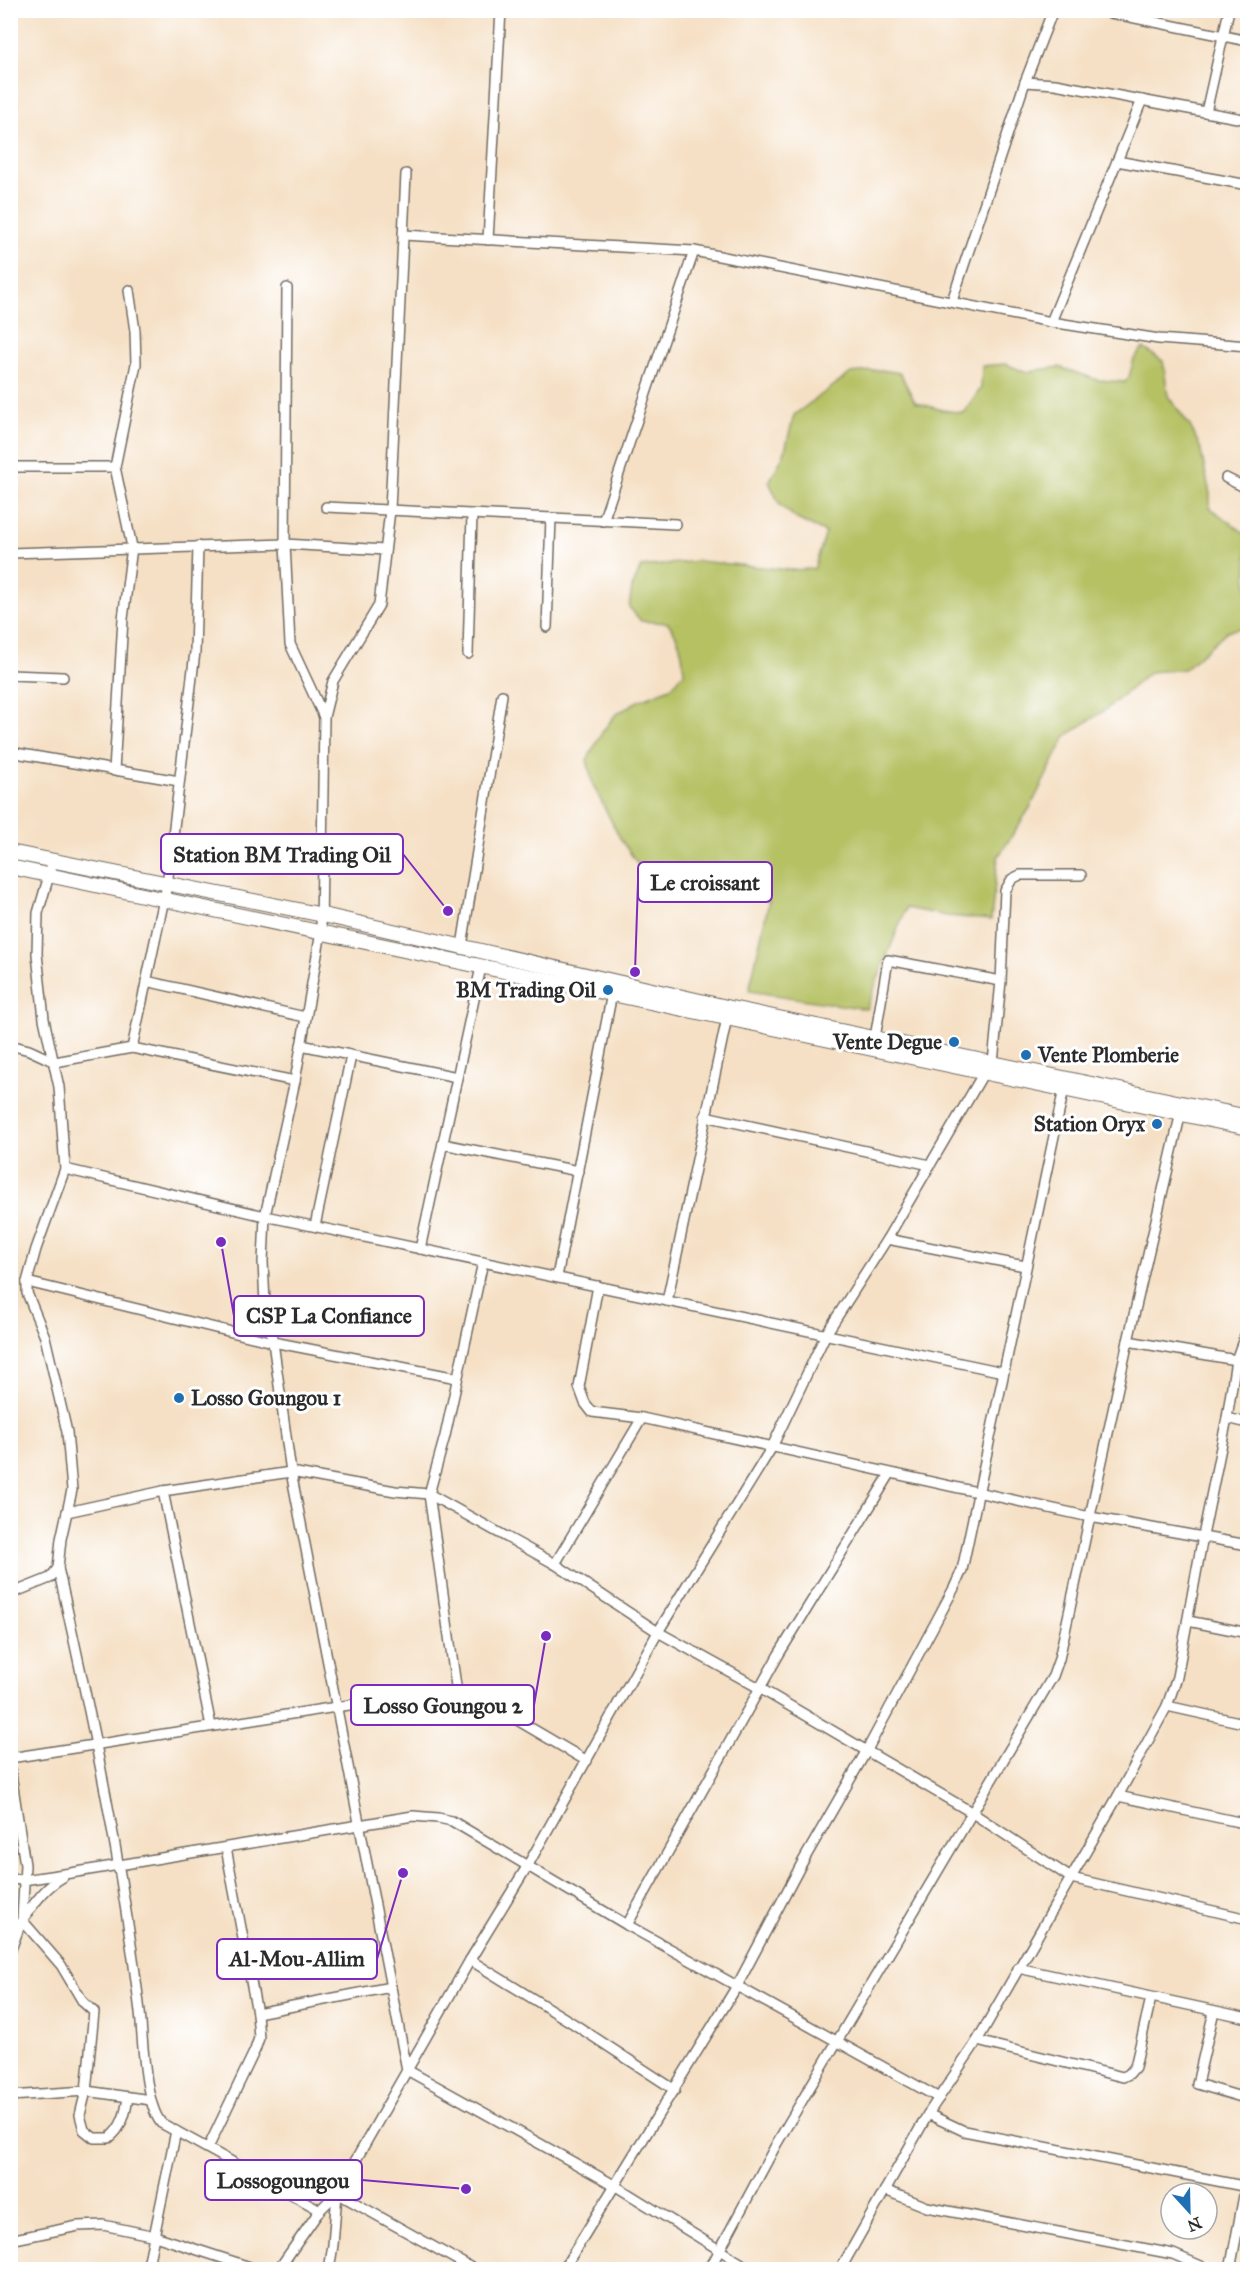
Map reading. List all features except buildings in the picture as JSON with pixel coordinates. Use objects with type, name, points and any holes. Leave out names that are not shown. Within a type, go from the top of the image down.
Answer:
[{"type":"main road","points":[[10,852],[51,868],[165,891],[323,915],[615,980],[728,1013],[983,1074],[1065,1084]]},
{"type":"main road","points":[[10,867],[51,868]]},
{"type":"main road","points":[[165,891],[321,932],[481,967],[611,994],[875,1038],[993,1063],[1065,1084],[1182,1109],[1248,1128]]},
{"type":"main road","points":[[1182,1109],[1248,1117]]},
{"type":"street","points":[[488,240],[501,10]]},
{"type":"street","points":[[952,301],[1025,82],[1053,10]]},
{"type":"street","points":[[1096,10],[1248,41]]},
{"type":"street","points":[[1206,112],[1229,10]]},
{"type":"street","points":[[1025,82],[1055,84],[1248,120]]},
{"type":"street","points":[[1051,322],[1142,100]]},
{"type":"street","points":[[1117,161],[1248,185]]},
{"type":"street","points":[[406,174],[390,510],[379,605],[333,681],[324,717],[323,915],[295,1081],[266,1216],[263,1262],[265,1303],[273,1342],[291,1472],[407,2070]]},
{"type":"street","points":[[403,235],[694,251],[1051,322],[1159,339],[1248,346]]},
{"type":"street","points":[[603,520],[694,251]]},
{"type":"street","points":[[287,288],[285,544],[290,644],[324,717]]},
{"type":"street","points":[[114,771],[123,619],[132,547],[115,467],[136,363],[135,331],[129,290]]},
{"type":"street","points":[[10,467],[115,467]]},
{"type":"street","points":[[1226,478],[1248,489]]},
{"type":"street","points":[[326,507],[676,524]]},
{"type":"street","points":[[468,654],[472,514]]},
{"type":"street","points":[[547,627],[551,518]]},
{"type":"street","points":[[10,553],[132,547],[285,544],[385,550]]},
{"type":"street","points":[[132,1048],[165,891],[195,652],[198,546]]},
{"type":"street","points":[[10,675],[63,677]]},
{"type":"street","points":[[462,946],[502,695]]},
{"type":"street","points":[[10,752],[179,781]]},
{"type":"street","points":[[51,868],[38,913],[37,954],[44,1019],[59,1088],[64,1169],[36,1249],[27,1282],[27,1293],[45,1337],[67,1432],[72,1490],[58,1568],[97,1744],[134,1961],[151,2100],[161,2123],[320,2210]]},
{"type":"street","points":[[278,2270],[320,2210],[337,2193],[470,1960],[528,1865],[658,1632],[772,1446],[826,1334],[887,1239],[983,1074],[993,1063],[1001,981],[1005,891],[1012,879],[1020,875],[1081,875]]},
{"type":"street","points":[[875,1038],[888,960],[1001,981]]},
{"type":"street","points":[[420,1249],[481,967]]},
{"type":"street","points":[[557,1277],[615,980]]},
{"type":"street","points":[[146,981],[305,1017]]},
{"type":"street","points":[[667,1301],[728,1013]]},
{"type":"street","points":[[10,1045],[29,1050],[55,1062],[132,1048],[295,1081]]},
{"type":"street","points":[[300,1045],[457,1077]]},
{"type":"street","points":[[315,1226],[351,1056]]},
{"type":"street","points":[[564,2270],[737,1986],[802,1863],[867,1750],[962,1570],[1065,1084]]},
{"type":"street","points":[[709,2270],[762,2169],[1053,1676],[1059,1659],[1128,1341],[1182,1109]]},
{"type":"street","points":[[705,1116],[930,1165]]},
{"type":"street","points":[[443,1144],[578,1171]]},
{"type":"street","points":[[64,1169],[266,1216],[1003,1372]]},
{"type":"street","points":[[887,1239],[1026,1266]]},
{"type":"street","points":[[457,1694],[429,1494],[445,1436],[483,1262]]},
{"type":"street","points":[[27,1282],[273,1342],[458,1378]]},
{"type":"street","points":[[598,1286],[580,1383],[581,1396],[592,1412],[642,1418],[1090,1516],[1248,1545]]},
{"type":"street","points":[[840,2270],[928,2115],[977,2041],[1167,1706],[1177,1677],[1236,1360],[1248,1327]]},
{"type":"street","points":[[1128,1341],[1236,1360]]},
{"type":"street","points":[[555,1564],[642,1418]]},
{"type":"street","points":[[1227,1418],[1248,1422]]},
{"type":"street","points":[[67,1512],[163,1491],[291,1472],[395,1491],[429,1494],[555,1564],[658,1632],[761,1689],[971,1812],[1071,1878],[1248,1919]]},
{"type":"street","points":[[627,1925],[788,1639],[890,1474]]},
{"type":"street","points":[[163,1491],[211,1726]]},
{"type":"street","points":[[10,1594],[50,1578],[58,1568]]},
{"type":"street","points":[[1188,1621],[1248,1633]]},
{"type":"street","points":[[10,1758],[426,1693],[457,1694],[490,1704],[587,1761]]},
{"type":"street","points":[[1167,1706],[1248,1724]]},
{"type":"street","points":[[10,1767],[25,1865],[22,1920],[62,1965],[69,1981],[83,2002],[94,2012],[86,2091],[80,2115],[81,2124],[90,2136],[101,2140],[109,2138],[119,2127],[126,2112],[128,2097]]},
{"type":"street","points":[[1118,1796],[1248,1824]]},
{"type":"street","points":[[10,1879],[23,1880],[71,1873],[359,1827],[413,1816],[452,1821],[627,1925],[939,2098]]},
{"type":"street","points":[[208,2148],[259,2038],[226,1848]]},
{"type":"street","points":[[10,1952],[22,1920],[54,1882],[71,1873]]},
{"type":"street","points":[[470,1960],[675,2090]]},
{"type":"street","points":[[1018,1968],[1248,2018]]},
{"type":"street","points":[[256,2013],[391,1987]]},
{"type":"street","points":[[977,2041],[1123,2077],[1130,2074],[1135,2067],[1151,1998]]},
{"type":"street","points":[[1214,2011],[1197,2084],[1248,2099]]},
{"type":"street","points":[[407,2070],[614,2185],[752,2270]]},
{"type":"street","points":[[10,2096],[86,2091],[151,2100]]},
{"type":"street","points":[[928,2115],[964,2131],[1246,2187]]},
{"type":"street","points":[[147,2270],[176,2131]]},
{"type":"street","points":[[1230,2270],[1248,2174]]},
{"type":"street","points":[[885,2190],[927,2207],[1173,2254],[1210,2270]]},
{"type":"street","points":[[329,2270],[337,2193]]},
{"type":"street","points":[[337,2193],[475,2270]]},
{"type":"street","points":[[10,2240],[78,2226],[103,2225],[155,2236],[259,2270]]},
{"type":"green space","points":[[1143,348],[1163,361],[1168,396],[1190,426],[1200,447],[1210,494],[1210,508],[1247,535],[1247,627],[1227,631],[1185,669],[1150,672],[1108,708],[1066,736],[1030,808],[998,857],[991,920],[947,916],[906,908],[866,1009],[749,991],[769,901],[638,864],[621,840],[593,785],[587,760],[615,715],[636,702],[670,688],[684,673],[680,647],[668,623],[641,621],[629,607],[632,588],[641,567],[698,561],[790,570],[814,569],[826,533],[797,519],[780,505],[769,482],[784,454],[794,415],[851,373],[881,370],[900,373],[915,402],[942,410],[964,413],[981,388],[982,366],[1006,364],[1025,372],[1059,367],[1098,380],[1125,382],[1129,377],[1134,359]]},
{"type":"place","name":"Station BM Trading Oil","points":[[448,911]]},
{"type":"place","name":"Le croissant","points":[[635,972]]},
{"type":"place","name":"BM Trading Oil","points":[[608,990]]},
{"type":"place","name":"Vente Degue","points":[[954,1042]]},
{"type":"place","name":"Vente Plomberie","points":[[1026,1055]]},
{"type":"place","name":"Station Oryx","points":[[1157,1124]]},
{"type":"place","name":"CSP La Confiance","points":[[221,1242]]},
{"type":"place","name":"Losso Goungou 1","points":[[179,1398]]},
{"type":"place","name":"Losso Goungou 2","points":[[546,1636]]},
{"type":"place","name":"Al-Mou-Allim","points":[[403,1873]]},
{"type":"place","name":"Lossogoungou","points":[[466,2189]]}]
